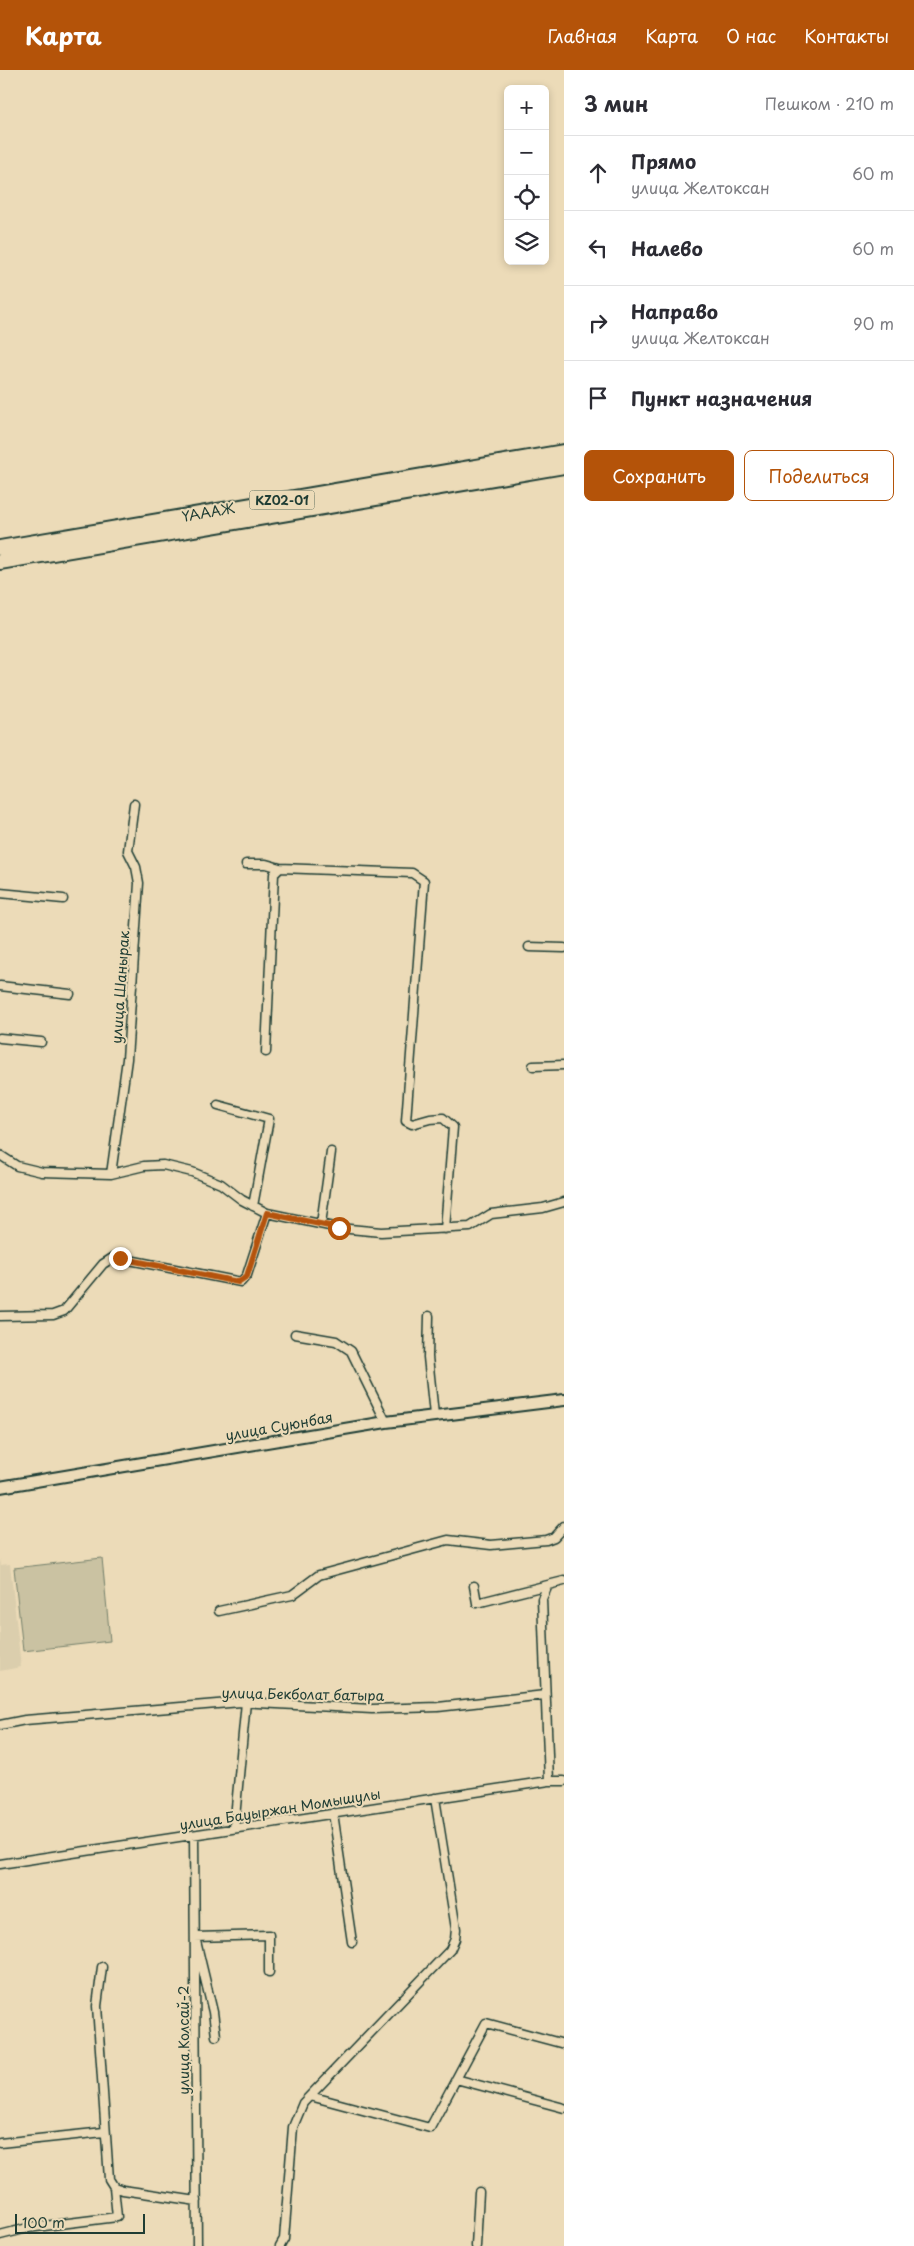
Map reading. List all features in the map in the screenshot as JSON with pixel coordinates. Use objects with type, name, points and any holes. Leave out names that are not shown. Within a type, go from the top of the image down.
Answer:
[{"type":"highway","name":"ҮАААЖ","points":[[0,548],[564,452]]},
{"type":"highway","name":"ҮАААЖ","points":[[0,562],[564,466]]},
{"type":"main road","name":"улица Суюнбая","points":[[0,1486],[386,1422],[564,1400]]},
{"type":"street","name":"улица Шанырак","points":[[111,1174],[127,1059],[140,883],[136,867],[128,851],[134,804]]},
{"type":"street","points":[[246,864],[266,864],[280,868],[412,873],[424,881],[406,1121],[412,1124],[443,1118],[452,1127],[445,1229]]},
{"type":"street","points":[[266,1052],[274,874],[280,868]]},
{"type":"street","points":[[0,893],[63,899]]},
{"type":"street","points":[[529,947],[564,948]]},
{"type":"street","points":[[0,986],[70,994]]},
{"type":"street","points":[[0,1038],[41,1042]]},
{"type":"street","points":[[533,1066],[564,1065]]},
{"type":"street","points":[[218,1105],[269,1119],[253,1206]]},
{"type":"street","points":[[321,1224],[332,1152]]},
{"type":"street","points":[[0,1155],[17,1166],[42,1172],[111,1174],[144,1166],[163,1165],[192,1172],[221,1184],[253,1206],[267,1213],[321,1224],[381,1232],[470,1227],[491,1214],[542,1208],[564,1202]]},
{"type":"street","points":[[0,1316],[53,1315],[64,1312],[104,1264],[114,1257],[241,1282],[247,1276],[267,1213]]},
{"type":"street","points":[[429,1316],[428,1357],[434,1415]]},
{"type":"street","points":[[295,1334],[336,1341],[351,1351],[386,1422]]},
{"type":"street","points":[[219,1611],[292,1595],[319,1575],[448,1540],[491,1545],[546,1540],[554,1537],[564,1526]]},
{"type":"street","points":[[474,1586],[477,1603],[564,1581]]},
{"type":"street","points":[[548,1585],[542,1599],[549,1780]]},
{"type":"street","name":"улица Бекболат батыра","points":[[0,1725],[25,1720],[246,1702],[372,1709],[438,1707],[545,1695]]},
{"type":"street","points":[[234,1828],[246,1702]]},
{"type":"street","name":"улица Бауыржан Момышулы","points":[[0,1864],[549,1780],[564,1781]]},
{"type":"street","points":[[280,2246],[284,2239],[293,2127],[303,2102],[450,1950],[455,1939],[456,1929],[435,1798]]},
{"type":"street","points":[[333,1814],[352,1942]]},
{"type":"street","name":"улица Колсай-2","points":[[194,1835],[197,2246]]},
{"type":"street","points":[[216,2036],[213,2012],[195,1937],[269,1935],[269,1972]]},
{"type":"street","points":[[0,2235],[28,2228],[117,2217],[114,2187],[109,2179],[104,2132],[96,2006],[102,1967]]},
{"type":"street","points":[[310,2096],[430,2128],[486,2022],[564,2044]]},
{"type":"street","points":[[456,2079],[564,2108]]},
{"type":"street","points":[[0,2143],[104,2132]]},
{"type":"street","points":[[114,2187],[198,2201]]},
{"type":"street","points":[[476,2246],[479,2192]]},
{"type":"shaded area","points":[[102,1558],[110,1641],[23,1651],[14,1568]]},
{"type":"shaded area","points":[[0,1559],[1,1565],[10,1564],[21,1667],[0,1671]]},
{"type":"route","points":[[120,1258],[241,1282],[247,1276],[267,1213],[339,1228]]}]
